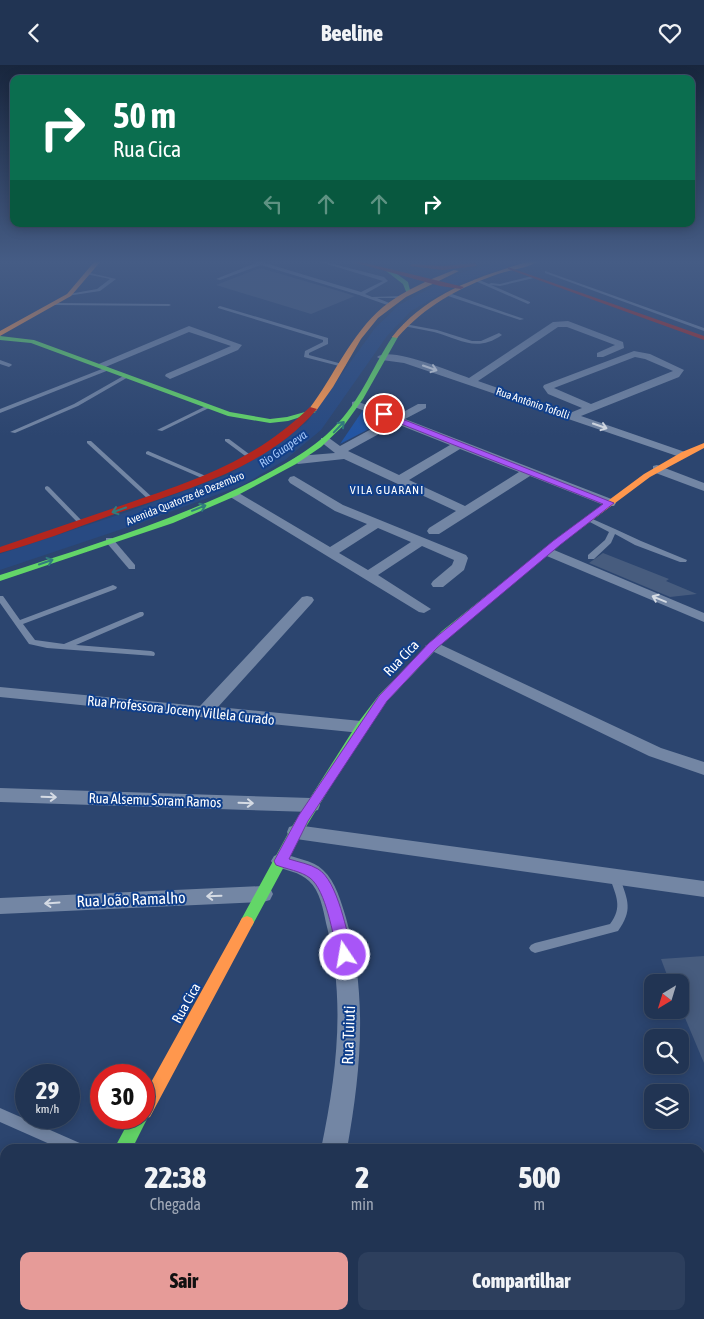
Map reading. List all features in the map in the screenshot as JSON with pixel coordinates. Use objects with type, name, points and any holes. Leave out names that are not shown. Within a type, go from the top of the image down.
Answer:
[{"type":"main road","points":[[0,327],[14,320]]},
{"type":"main road","points":[[0,334],[28,320]]},
{"type":"main road","name":"Avenida Quatorze de Dezembro","points":[[0,550],[151,499],[206,478],[251,456],[289,432],[312,412],[375,320]]},
{"type":"main road","name":"Avenida Quatorze de Dezembro","points":[[0,578],[233,495],[298,460],[339,428],[356,404],[389,345],[411,320]]},
{"type":"main road","points":[[652,320],[704,338]]},
{"type":"main road","points":[[18,325],[20,332],[32,341]]},
{"type":"main road","points":[[0,338],[32,341],[228,415],[276,423],[312,412]]},
{"type":"main road","points":[[228,415],[260,436],[251,456]]},
{"type":"main road","name":"Rua Cica","points":[[155,1091],[311,805],[362,727],[383,699],[433,646],[547,551],[657,469],[681,454],[704,445]]},
{"type":"main road","points":[[126,1144],[134,1129]]},
{"type":"street","points":[[470,382],[556,325],[568,324],[620,345],[619,348],[592,358]]},
{"type":"street","points":[[103,367],[190,329],[237,345],[235,348],[170,376]]},
{"type":"street","points":[[571,416],[675,375],[680,370],[647,356],[634,354],[548,387],[552,392],[591,408]]},
{"type":"street","name":"Rua Antônio Tofolli","points":[[382,357],[406,360],[681,454]]},
{"type":"street","points":[[356,404],[610,503]]},
{"type":"street","points":[[298,460],[344,453],[422,406]]},
{"type":"street","points":[[325,440],[344,453],[466,511]]},
{"type":"street","points":[[400,480],[460,445]]},
{"type":"street","points":[[657,469],[704,487]]},
{"type":"street","points":[[434,531],[529,471]]},
{"type":"street","points":[[688,481],[704,478]]},
{"type":"street","points":[[294,479],[339,508],[461,559],[459,567],[438,585]]},
{"type":"street","points":[[233,495],[424,609]]},
{"type":"street","points":[[331,552],[377,523]]},
{"type":"street","points":[[369,575],[421,541]]},
{"type":"street","points":[[547,551],[704,618]]},
{"type":"street","points":[[204,712],[307,601]]},
{"type":"street","points":[[433,646],[655,752],[704,769]]},
{"type":"street","name":"Rua Professora Joceny Villela Curado","points":[[0,692],[362,727]]},
{"type":"street","name":"Rua Alsemu Soram Ramos","points":[[0,795],[311,805]]},
{"type":"street","points":[[296,831],[615,878],[704,889]]},
{"type":"street","name":"Rua Tuiuti","points":[[281,861],[314,873],[322,882],[339,928],[348,969],[350,1035],[343,1106],[335,1144]]},
{"type":"street","name":"Rua João Ramalho","points":[[0,906],[263,894]]},
{"type":"lane","points":[[261,320],[326,339],[326,343],[307,352],[306,356],[343,365]]},
{"type":"lane","points":[[676,320],[704,330]]},
{"type":"lane","points":[[405,325],[435,331],[472,343],[482,343],[499,335]]},
{"type":"lane","points":[[0,362],[9,365]]},
{"type":"lane","points":[[0,411],[103,367]]},
{"type":"lane","points":[[13,433],[76,405],[127,376]]},
{"type":"lane","points":[[160,430],[208,407]]},
{"type":"lane","points":[[227,440],[251,456]]},
{"type":"lane","points":[[88,442],[151,499]]},
{"type":"lane","points":[[148,453],[206,478]]},
{"type":"lane","points":[[47,488],[81,523]]},
{"type":"lane","points":[[588,519],[638,543],[683,560]]},
{"type":"lane","points":[[591,557],[608,541],[613,530]]},
{"type":"lane","points":[[109,540],[132,567]]},
{"type":"lane","points":[[18,623],[113,587]]},
{"type":"lane","points":[[0,598],[32,642],[64,647],[150,654]]},
{"type":"lane","points":[[64,647],[140,614]]},
{"type":"lane","points":[[535,948],[614,928],[622,918],[625,907],[615,878]]},
{"type":"lane","points":[[0,1115],[66,1144]]},
{"type":"shaded area","points":[[363,410],[388,419],[340,444]]},
{"type":"building","points":[[603,553],[669,579],[666,581],[697,594],[670,597],[589,563]]},
{"type":"building","points":[[704,956],[704,1063],[685,1019],[689,1019],[689,974],[667,974],[661,959]]},
{"type":"waterway","name":"Rio Guapeva","points":[[0,562],[135,517],[235,480],[277,455],[314,426],[381,332],[393,320]]},
{"type":"traffic: fast","points":[[0,578],[169,521],[235,493],[293,463],[318,446],[343,423],[395,337]]},
{"type":"traffic: fast","points":[[0,338],[32,341],[228,414],[270,421],[288,419],[312,412]]},
{"type":"traffic: fast","points":[[247,922],[296,832],[361,727],[383,698],[446,633],[560,540]]},
{"type":"traffic: fast","points":[[126,1144],[134,1129]]},
{"type":"traffic: slow","points":[[0,334],[26,320]]},
{"type":"traffic: slow","points":[[313,409],[374,320]]},
{"type":"traffic: slow","points":[[395,337],[410,320]]},
{"type":"traffic: slow","points":[[560,540],[611,501],[665,464],[704,445]]},
{"type":"traffic: slow","points":[[155,1091],[247,922]]},
{"type":"traffic: jam","points":[[653,320],[704,338]]},
{"type":"traffic: jam","points":[[0,550],[176,490],[226,470],[272,444],[294,428],[313,409]]},
{"type":"district","name":"VILA GUARANI","points":[[387,490]]},
{"type":"route","points":[[345,955],[339,928],[322,882],[314,873],[281,861],[303,818],[362,727],[383,699],[433,646],[446,633],[556,543],[610,503],[384,414]]}]
